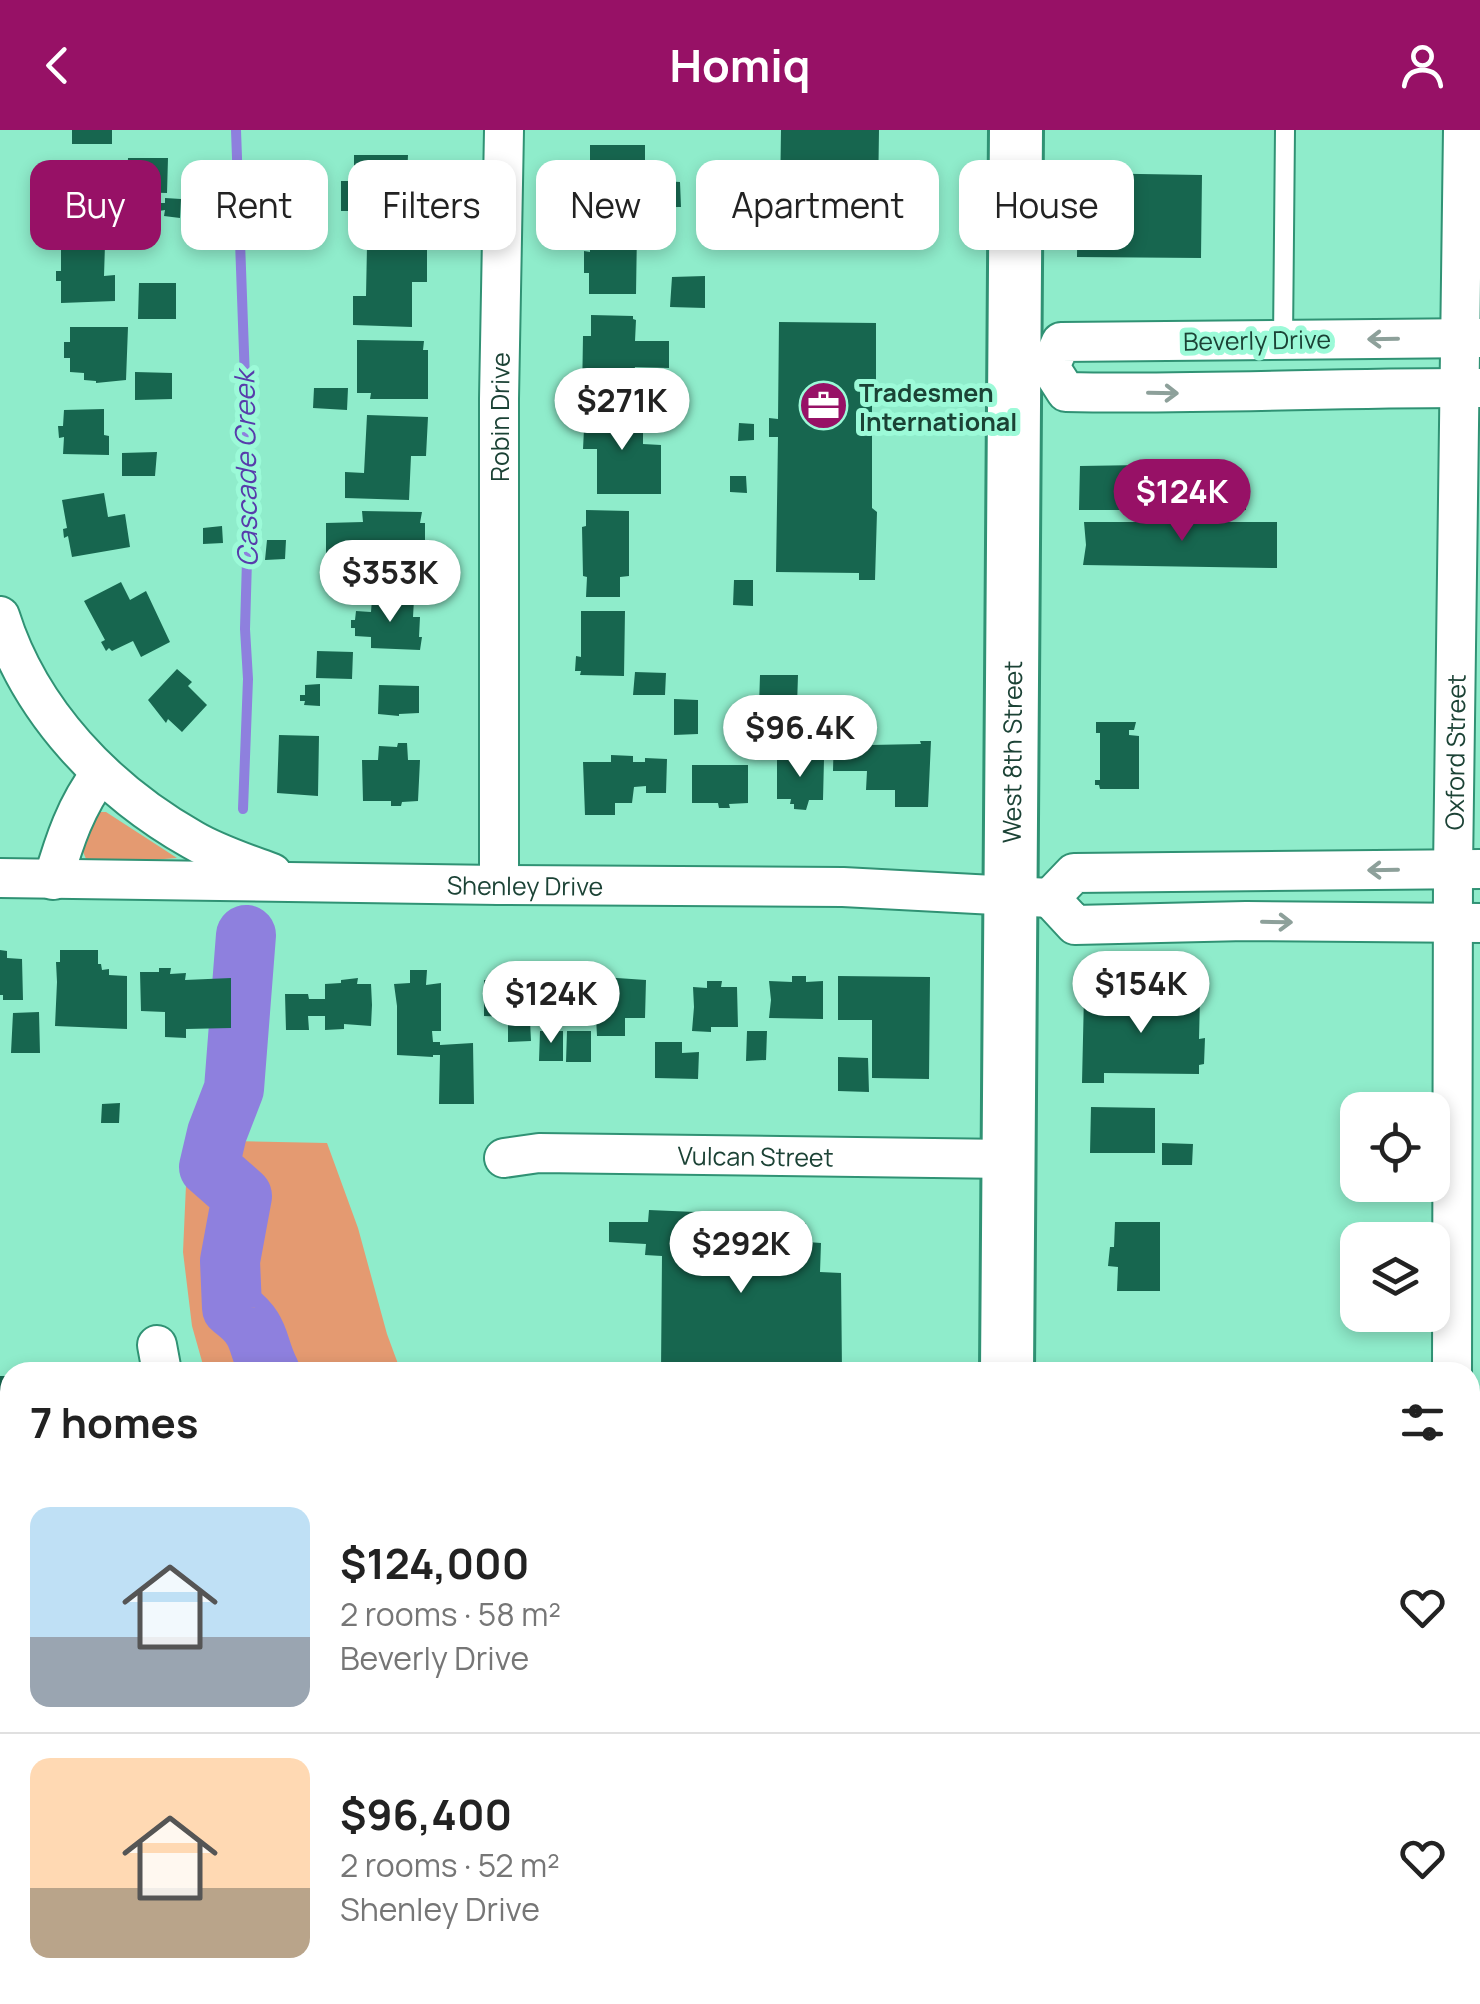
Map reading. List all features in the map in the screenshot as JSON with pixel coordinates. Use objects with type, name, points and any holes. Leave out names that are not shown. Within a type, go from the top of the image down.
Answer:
[{"type":"main road","name":"West 8th Street","points":[[1007,1362],[1009,1158],[1030,897],[1032,366],[1016,130]]},
{"type":"street","name":"Robin Drive","points":[[499,885],[498,398],[504,130]]},
{"type":"street","name":"Oxford Street","points":[[1452,1362],[1466,924],[1470,338],[1463,130]]},
{"type":"street","name":"Beverly Drive","points":[[1470,338],[1060,342],[1032,366],[1066,392],[1194,394],[1470,388]]},
{"type":"street","points":[[0,616],[18,665],[62,731],[101,773],[195,842],[292,880]]},
{"type":"street","points":[[54,880],[75,816],[101,773]]},
{"type":"street","points":[[1466,869],[1074,873],[1030,897],[1075,925],[1466,924]]},
{"type":"street","name":"Shenley Drive","points":[[0,878],[843,887],[1030,897]]},
{"type":"street","name":"Vulcan Street","points":[[504,1158],[539,1153],[1009,1158]]},
{"type":"lane","points":[[1284,340],[1285,130]]},
{"type":"shaded area","points":[[98,812],[106,812],[177,858],[86,859],[81,847]]},
{"type":"shaded area","points":[[188,1140],[327,1143],[358,1228],[397,1362],[202,1362],[192,1326],[183,1252]]},
{"type":"building","points":[[72,130],[112,130],[112,144],[72,144]]},
{"type":"building","points":[[781,130],[879,130],[879,160],[781,160]]},
{"type":"building","points":[[590,145],[645,145],[645,160],[590,160]]},
{"type":"building","points":[[354,155],[408,155],[408,160],[354,160]]},
{"type":"building","points":[[168,158],[167,193],[161,193],[161,160],[128,160]]},
{"type":"building","points":[[1134,174],[1202,175],[1201,258],[1077,257],[1077,250],[1134,250]]},
{"type":"building","points":[[341,181],[348,181],[348,211],[341,211]]},
{"type":"building","points":[[676,182],[680,182],[681,207],[676,207]]},
{"type":"building","points":[[165,198],[181,199],[180,218],[164,216],[161,203],[165,203]]},
{"type":"building","points":[[61,250],[105,250],[104,276],[115,275],[115,301],[61,303],[61,281],[56,281],[56,271],[61,271]]},
{"type":"building","points":[[367,250],[427,250],[427,282],[412,282],[412,327],[353,325],[353,296],[366,296]]},
{"type":"building","points":[[637,250],[636,294],[589,294],[584,251]]},
{"type":"building","points":[[705,276],[705,308],[670,307],[672,277]]},
{"type":"building","points":[[139,283],[176,283],[176,319],[138,319]]},
{"type":"building","points":[[591,315],[633,316],[635,341],[669,341],[669,368],[635,367],[633,379],[622,379],[622,398],[582,397],[583,336],[591,336]]},
{"type":"building","points":[[779,322],[876,323],[876,379],[872,396],[872,508],[877,512],[875,580],[859,580],[859,573],[776,572],[778,437],[769,437],[769,418],[778,419]]},
{"type":"building","points":[[70,327],[128,327],[126,380],[96,383],[84,380],[84,373],[70,372],[70,358],[64,358],[64,342],[70,342]]},
{"type":"building","points":[[357,340],[424,341],[423,350],[428,350],[428,399],[370,399],[371,393],[357,393]]},
{"type":"building","points":[[135,372],[172,373],[172,399],[135,400]]},
{"type":"building","points":[[314,388],[348,388],[347,410],[313,408]]},
{"type":"building","points":[[104,409],[109,455],[63,454],[64,437],[59,438],[58,426],[63,426],[64,410]]},
{"type":"building","points":[[585,409],[643,412],[643,444],[661,445],[661,494],[597,494],[597,449],[583,449]]},
{"type":"building","points":[[367,415],[428,417],[426,456],[411,456],[409,500],[345,498],[345,472],[364,473]]},
{"type":"building","points":[[739,423],[754,424],[754,440],[738,441]]},
{"type":"building","points":[[157,452],[155,476],[122,476],[122,453]]},
{"type":"building","points":[[1160,459],[1161,466],[1180,467],[1179,483],[1246,484],[1246,510],[1079,510],[1080,466],[1142,465],[1142,460]]},
{"type":"building","points":[[730,476],[746,476],[747,493],[730,492]]},
{"type":"building","points":[[104,493],[108,517],[125,514],[130,547],[72,557],[68,536],[64,538],[63,529],[67,528],[62,500]]},
{"type":"building","points":[[586,510],[629,511],[629,576],[620,577],[620,597],[586,597],[582,527],[586,526]]},
{"type":"building","points":[[362,511],[422,512],[425,571],[362,570],[363,560],[326,559],[326,523],[363,522]]},
{"type":"building","points":[[1084,522],[1277,522],[1277,568],[1083,565]]},
{"type":"building","points":[[222,526],[223,543],[203,544],[203,528]]},
{"type":"building","points":[[267,540],[286,540],[285,559],[265,560]]},
{"type":"building","points":[[734,580],[753,580],[753,606],[733,605]]},
{"type":"building","points":[[121,582],[130,600],[146,591],[170,642],[141,657],[133,641],[106,651],[101,642],[105,640],[84,601]]},
{"type":"building","points":[[372,599],[414,599],[413,617],[420,617],[420,650],[371,648],[371,637],[355,636],[351,620],[355,620],[356,611],[371,612]]},
{"type":"building","points":[[581,611],[625,611],[624,676],[580,675],[581,671],[575,671],[576,656],[581,657]]},
{"type":"building","points":[[317,651],[353,652],[352,679],[316,678]]},
{"type":"building","points":[[177,669],[192,682],[188,686],[207,705],[182,732],[168,719],[166,723],[148,700]]},
{"type":"building","points":[[635,672],[666,673],[665,695],[633,695]]},
{"type":"building","points":[[760,675],[798,675],[797,706],[759,706]]},
{"type":"building","points":[[320,684],[320,706],[304,705],[300,695],[305,695],[305,685]]},
{"type":"building","points":[[379,685],[419,686],[419,713],[378,714]]},
{"type":"building","points":[[674,699],[698,700],[698,734],[674,735]]},
{"type":"building","points":[[1096,722],[1136,722],[1129,735],[1139,736],[1139,789],[1100,789],[1095,785],[1095,780],[1100,780],[1100,733],[1096,733]]},
{"type":"building","points":[[834,731],[870,733],[870,745],[931,741],[928,807],[895,807],[895,790],[866,790],[867,771],[833,771]]},
{"type":"building","points":[[279,735],[319,736],[318,796],[277,793]]},
{"type":"building","points":[[398,743],[407,743],[408,760],[420,760],[418,801],[391,806],[391,801],[363,801],[362,760],[378,760],[379,746],[397,747]]},
{"type":"building","points":[[777,753],[824,759],[823,800],[809,800],[806,810],[794,809],[791,799],[777,799]]},
{"type":"building","points":[[611,755],[633,756],[633,762],[667,759],[666,793],[646,793],[646,786],[634,787],[632,803],[615,803],[615,815],[585,815],[583,762],[611,762]]},
{"type":"building","points":[[692,765],[748,765],[748,803],[719,808],[718,803],[692,803]]},
{"type":"building","points":[[0,950],[7,951],[7,958],[22,959],[23,1000],[3,1000],[0,995]]},
{"type":"building","points":[[60,950],[98,950],[102,970],[109,969],[109,975],[127,976],[127,1029],[55,1026],[56,962],[60,962]]},
{"type":"building","points":[[159,968],[171,968],[170,974],[186,973],[185,980],[231,978],[231,1028],[186,1029],[186,1038],[165,1037],[165,1012],[141,1011],[140,972],[159,972]]},
{"type":"building","points":[[410,970],[427,970],[426,985],[441,983],[441,1031],[432,1031],[433,1042],[473,1043],[474,1104],[439,1104],[440,1055],[397,1055],[394,984],[410,983]]},
{"type":"building","points":[[502,974],[514,974],[513,980],[528,979],[531,1041],[508,1042],[508,1017],[484,1016],[484,980],[502,980]]},
{"type":"building","points":[[588,976],[646,980],[645,1018],[625,1018],[625,1036],[597,1036],[596,1017],[587,1018]]},
{"type":"building","points":[[792,976],[806,976],[806,982],[823,981],[823,1019],[769,1018],[769,981],[792,982]]},
{"type":"building","points":[[838,976],[930,977],[929,1079],[872,1078],[872,1020],[838,1020]]},
{"type":"building","points":[[358,978],[357,984],[371,984],[371,1026],[344,1024],[344,1029],[325,1030],[325,1016],[308,1016],[309,1030],[286,1030],[285,994],[325,999],[325,984]]},
{"type":"building","points":[[707,981],[722,981],[721,987],[737,987],[738,1027],[692,1031],[693,987],[707,988]]},
{"type":"building","points":[[1084,995],[1200,998],[1199,1039],[1205,1038],[1204,1064],[1199,1065],[1199,1074],[1104,1073],[1104,1083],[1082,1083]]},
{"type":"building","points":[[39,1012],[40,1053],[11,1053],[13,1013]]},
{"type":"building","points":[[540,1031],[563,1031],[563,1061],[539,1061]]},
{"type":"building","points":[[567,1031],[591,1031],[591,1062],[566,1062]]},
{"type":"building","points":[[747,1031],[767,1031],[766,1060],[746,1061]]},
{"type":"building","points":[[655,1042],[682,1042],[682,1053],[699,1052],[698,1079],[655,1078]]},
{"type":"building","points":[[838,1057],[868,1058],[869,1092],[838,1091]]},
{"type":"building","points":[[120,1103],[119,1123],[101,1123],[102,1104]]},
{"type":"building","points":[[1091,1107],[1155,1108],[1155,1153],[1090,1153]]},
{"type":"building","points":[[1162,1143],[1193,1144],[1192,1165],[1162,1165]]},
{"type":"building","points":[[649,1210],[695,1212],[695,1225],[806,1223],[807,1242],[821,1243],[820,1272],[841,1273],[842,1362],[661,1362],[662,1256],[645,1255],[646,1244],[609,1242],[609,1222],[648,1222]]},
{"type":"building","points":[[1115,1222],[1160,1222],[1160,1291],[1117,1291],[1118,1267],[1108,1266]]},
{"type":"waterway","name":"Cascade Creek","points":[[236,130],[249,491],[243,809]]},
{"type":"waterway","name":"Cascade Creek","points":[[246,935],[234,1089],[209,1167],[242,1196],[230,1261],[232,1308],[254,1330],[266,1362]]},
{"type":"place","name":"Tradesmen International","points":[[824,406]]}]
